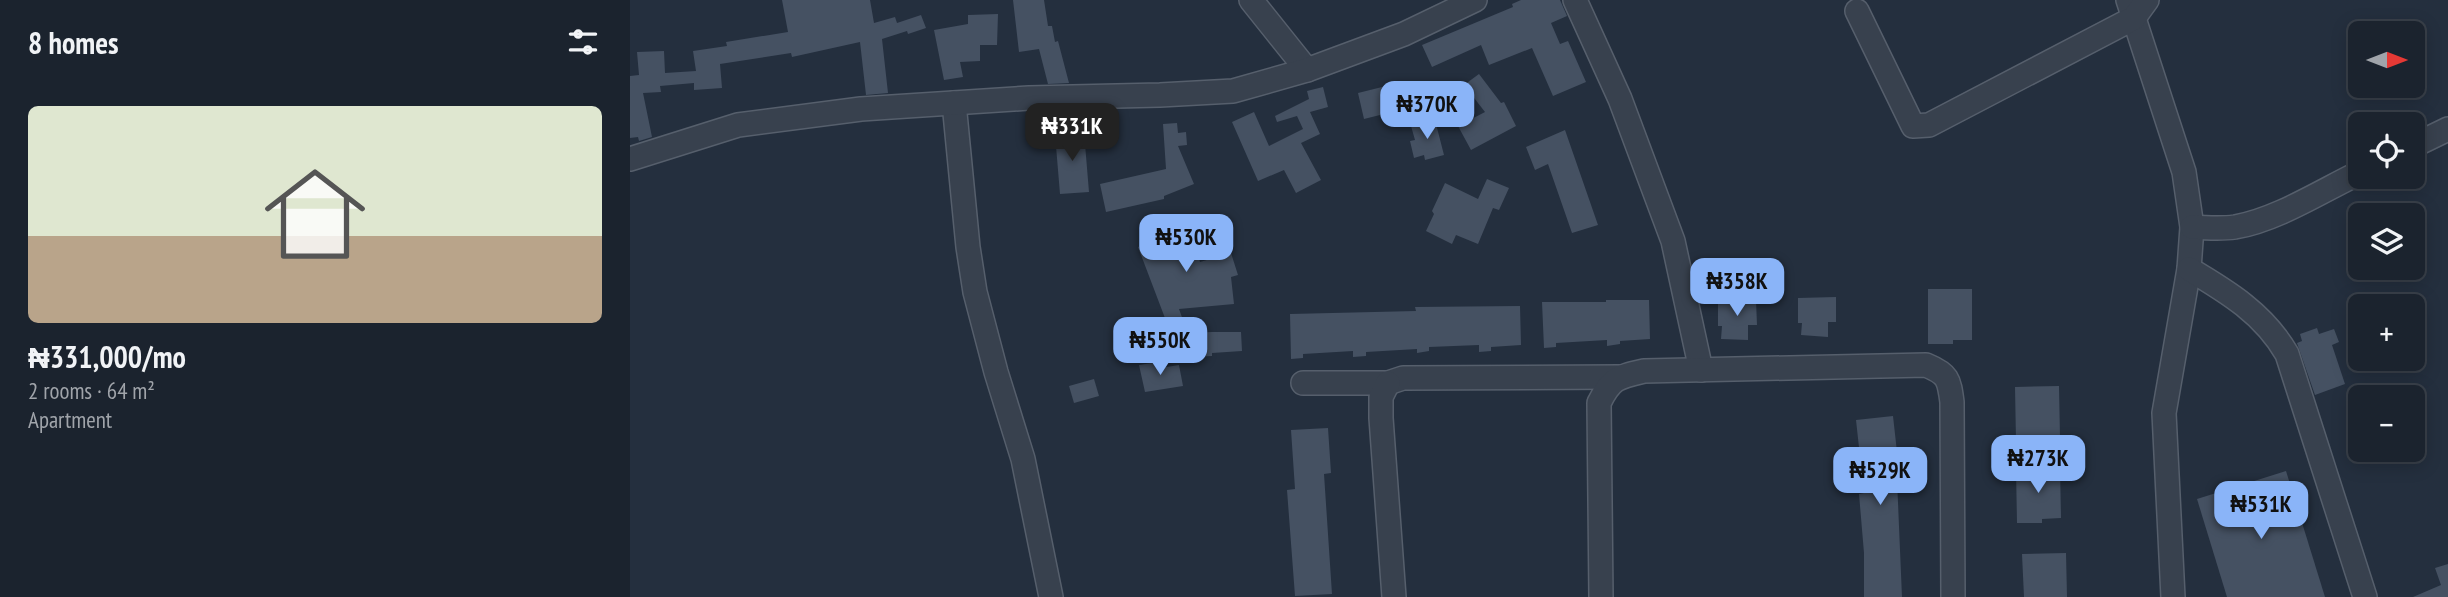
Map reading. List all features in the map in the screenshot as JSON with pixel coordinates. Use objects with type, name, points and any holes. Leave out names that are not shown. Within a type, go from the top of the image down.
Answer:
[{"type":"street","points":[[1251,0],[1307,70]]},
{"type":"street","points":[[630,159],[738,125],[861,109],[1029,98],[1233,91],[1307,70],[1404,34],[1475,0]]},
{"type":"street","points":[[1575,0],[1619,99],[1673,241],[1701,370]]},
{"type":"street","points":[[1857,11],[1913,126],[1929,125],[2136,6],[2184,172],[2192,227],[2189,269],[2164,414],[2173,597]]},
{"type":"street","points":[[954,103],[975,292],[1023,459],[1051,597]]},
{"type":"street","points":[[2425,140],[2448,129]]},
{"type":"street","points":[[2192,227],[2237,227],[2270,216],[2348,178]]},
{"type":"street","points":[[2189,269],[2252,309],[2279,340],[2287,354],[2365,597]]},
{"type":"street","points":[[1303,383],[1388,383],[1403,378],[1620,377],[1644,371],[1926,365],[1941,371],[1950,381],[1953,597]]},
{"type":"street","points":[[1601,597],[1599,403],[1608,385],[1620,377]]},
{"type":"street","points":[[1388,383],[1381,397],[1381,418],[1394,597]]},
{"type":"building","points":[[782,0],[870,0],[874,23],[895,17],[897,23],[921,15],[926,28],[882,39],[888,93],[866,95],[860,42],[792,57],[791,53],[720,64],[722,88],[694,90],[694,83],[660,86],[661,92],[643,93],[652,137],[639,141],[638,137],[630,138],[630,76],[639,75],[637,52],[664,51],[665,73],[696,71],[693,51],[727,46],[726,42],[788,32]]},
{"type":"building","points":[[1013,0],[1044,0],[1048,26],[1052,26],[1055,42],[1058,41],[1069,83],[1048,84],[1039,49],[1019,52]]},
{"type":"building","points":[[1521,0],[1560,0],[1567,16],[1551,23],[1560,44],[1568,41],[1586,82],[1553,96],[1532,48],[1489,65],[1481,45],[1432,67],[1422,45],[1513,7],[1512,4]]},
{"type":"building","points":[[998,14],[997,45],[980,45],[980,61],[960,62],[963,77],[944,80],[934,30],[968,24],[968,15]]},
{"type":"building","points":[[1479,74],[1501,103],[1504,102],[1516,126],[1471,150],[1458,126],[1485,112],[1464,85]]},
{"type":"building","points":[[1394,84],[1400,110],[1364,119],[1358,93]]},
{"type":"building","points":[[1323,87],[1328,107],[1310,112],[1320,134],[1301,143],[1321,180],[1296,193],[1284,170],[1258,181],[1232,122],[1254,112],[1269,146],[1303,129],[1297,116],[1277,122],[1275,116],[1309,99],[1307,91]]},
{"type":"building","points":[[1435,120],[1444,155],[1425,160],[1424,155],[1414,158],[1410,141],[1415,140],[1411,126]]},
{"type":"building","points":[[1177,123],[1178,133],[1186,132],[1187,145],[1178,146],[1194,184],[1164,196],[1164,199],[1106,212],[1100,184],[1166,169],[1163,124]]},
{"type":"building","points":[[1565,130],[1598,225],[1572,233],[1548,164],[1535,170],[1526,147]]},
{"type":"building","points":[[1084,132],[1089,192],[1060,194],[1055,134]]},
{"type":"building","points":[[1487,179],[1509,188],[1499,210],[1493,208],[1478,244],[1456,235],[1452,244],[1426,231],[1445,183],[1478,199]]},
{"type":"building","points":[[1188,221],[1200,262],[1231,253],[1238,275],[1231,277],[1234,304],[1179,309],[1183,320],[1168,326],[1138,247],[1162,238],[1160,229]]},
{"type":"building","points":[[1928,289],[1972,289],[1972,340],[1953,340],[1953,344],[1928,344]]},
{"type":"building","points":[[1836,297],[1836,322],[1828,322],[1828,337],[1801,335],[1798,298]]},
{"type":"building","points":[[1649,300],[1650,339],[1620,341],[1620,344],[1607,346],[1607,340],[1556,343],[1556,347],[1544,348],[1542,302]]},
{"type":"building","points":[[1756,300],[1757,325],[1748,325],[1748,340],[1721,339],[1718,301]]},
{"type":"building","points":[[1520,306],[1521,345],[1491,347],[1491,351],[1479,352],[1479,345],[1429,347],[1429,351],[1417,353],[1417,349],[1366,352],[1366,356],[1353,357],[1353,351],[1303,354],[1303,358],[1291,359],[1290,314],[1416,311],[1415,307]]},
{"type":"building","points":[[2317,328],[2319,334],[2334,329],[2339,342],[2332,345],[2345,384],[2315,395],[2297,343],[2302,341],[2300,334]]},
{"type":"building","points":[[1241,332],[1242,351],[1191,357],[1190,333]]},
{"type":"building","points":[[1159,362],[1160,368],[1179,365],[1183,386],[1145,392],[1139,365]]},
{"type":"building","points":[[1094,379],[1099,396],[1074,403],[1069,386]]},
{"type":"building","points":[[2059,386],[2060,437],[2041,437],[2041,442],[2016,442],[2015,387]]},
{"type":"building","points":[[1893,416],[1900,479],[1897,479],[1902,597],[1864,597],[1864,553],[1859,494],[1864,493],[1856,420]]},
{"type":"building","points":[[1328,428],[1331,473],[1324,474],[1332,594],[1295,596],[1287,490],[1295,489],[1291,430]]},
{"type":"building","points":[[2060,468],[2061,518],[2042,519],[2042,523],[2017,523],[2016,469]]},
{"type":"building","points":[[2286,471],[2325,597],[2227,597],[2197,499]]},
{"type":"building","points":[[2066,553],[2067,597],[2024,597],[2022,554]]},
{"type":"building","points":[[2448,564],[2448,597],[2413,597],[2441,585],[2435,568]]}]
